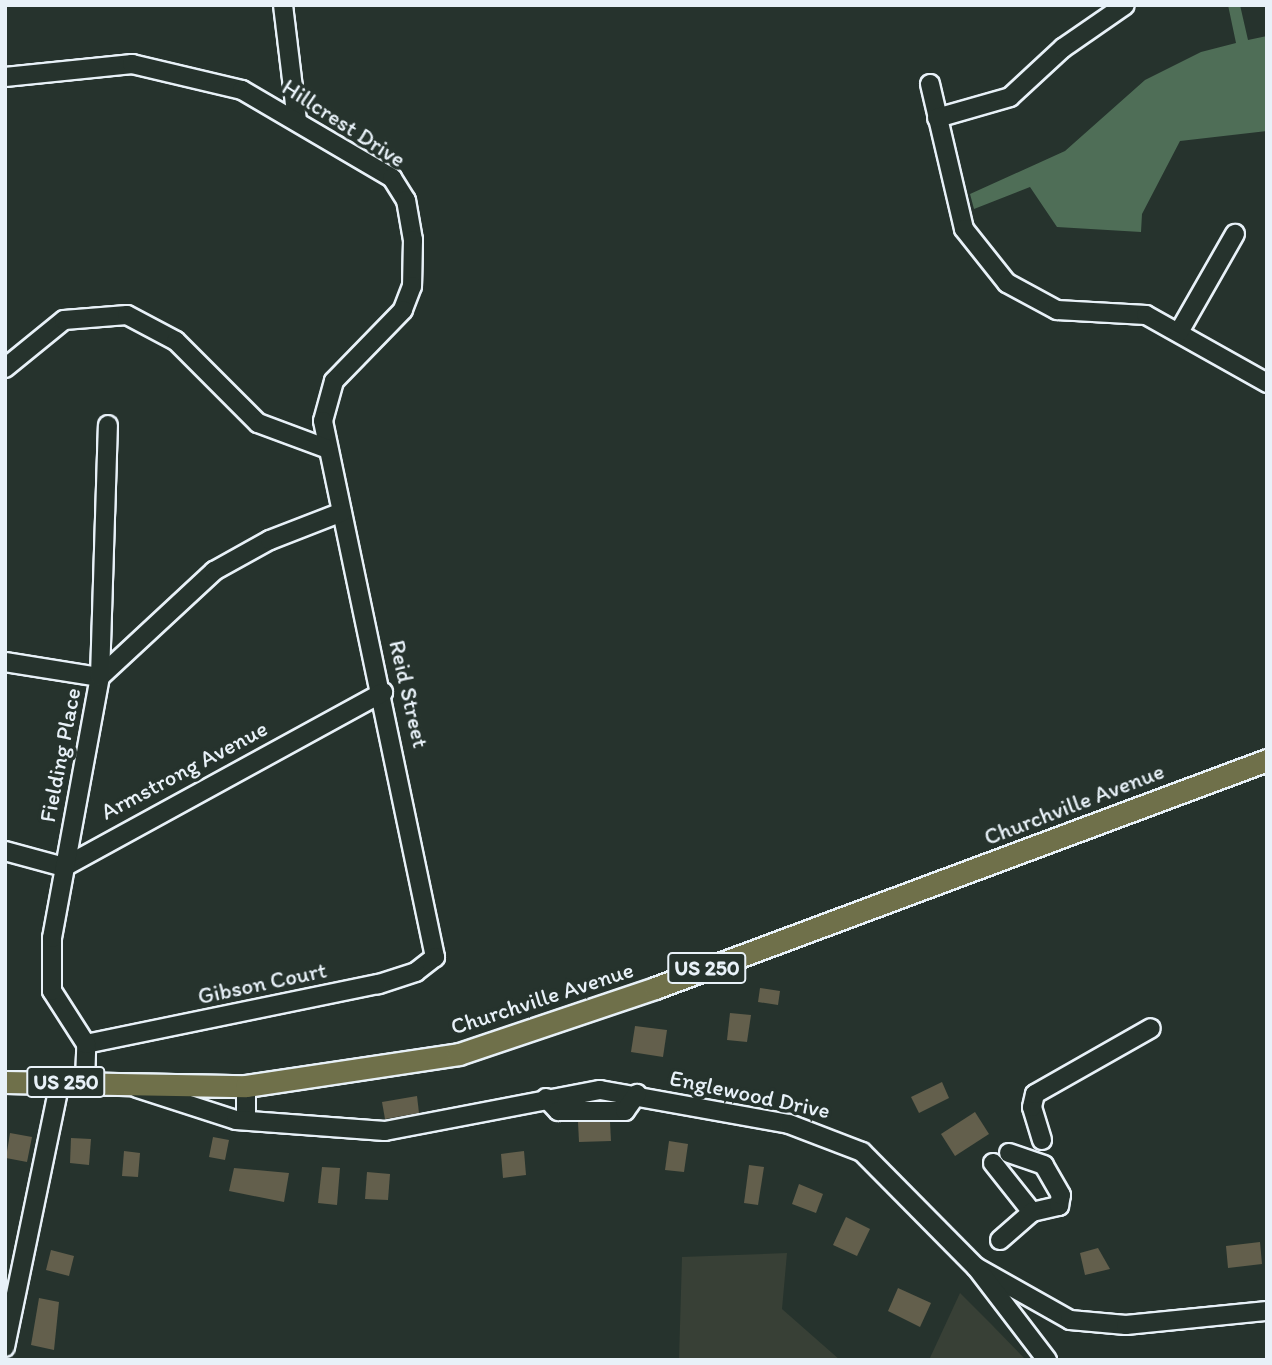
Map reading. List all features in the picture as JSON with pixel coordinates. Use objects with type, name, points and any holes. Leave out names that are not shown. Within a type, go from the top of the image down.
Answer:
[{"type":"main road","name":"Churchville Avenue","points":[[5,1082],[246,1086],[425,1062],[503,1041],[1267,760]]},
{"type":"street","points":[[283,5],[297,120]]},
{"type":"street","points":[[937,118],[1010,97],[1063,48],[1125,5]]},
{"type":"street","name":"Hillcrest Drive","points":[[5,77],[92,64],[152,66],[242,90],[392,178],[406,200],[413,240],[412,286],[403,310],[348,364],[327,396],[328,449]]},
{"type":"street","points":[[930,84],[964,229],[1007,283],[1057,310],[1146,315],[1267,383]]},
{"type":"street","points":[[1179,332],[1235,234]]},
{"type":"street","points":[[5,368],[64,320],[127,315],[168,334],[258,423],[328,449]]},
{"type":"street","name":"Fielding Place","points":[[86,1044],[52,991],[52,938],[100,677],[108,425]]},
{"type":"street","name":"Reid Street","points":[[328,449],[383,692],[437,952]]},
{"type":"street","points":[[5,662],[100,677],[214,571],[270,540],[342,512]]},
{"type":"street","name":"Armstrong Avenue","points":[[64,867],[383,692]]},
{"type":"street","points":[[5,851],[64,867]]},
{"type":"street","name":"Gibson Court","points":[[86,1044],[378,984],[416,972],[437,952]]},
{"type":"street","points":[[1042,1140],[1032,1107],[1035,1094],[1151,1028]]},
{"type":"street","points":[[85,1082],[86,1044]]},
{"type":"street","points":[[5,1347],[60,1082]]},
{"type":"street","name":"Englewood Drive","points":[[128,1084],[205,1112],[246,1118],[408,1131],[587,1090],[638,1094],[841,1140],[888,1174],[976,1267],[1059,1316],[1090,1325],[1267,1311]]},
{"type":"street","points":[[246,1086],[246,1118]]},
{"type":"street","points":[[1000,1240],[1031,1212],[1050,1213],[1061,1195],[1044,1165],[1009,1153]]},
{"type":"street","points":[[993,1163],[1031,1212]]},
{"type":"street","points":[[976,1267],[1048,1360]]},
{"type":"shaded area","points":[[787,1253],[782,1309],[840,1360],[679,1360],[682,1257]]},
{"type":"shaded area","points":[[960,1293],[991,1324],[1026,1360],[929,1360]]},
{"type":"green space","points":[[1228,5],[1240,5],[1248,40],[1267,36],[1267,131],[1180,141],[1142,214],[1141,232],[1057,227],[1030,187],[974,209],[970,194],[1065,151],[1145,80],[1201,52],[1236,43]]},
{"type":"building","points":[[760,988],[780,991],[778,1005],[758,1002]]},
{"type":"building","points":[[730,1013],[751,1015],[747,1042],[727,1040]]},
{"type":"building","points":[[635,1026],[667,1030],[663,1057],[631,1052]]},
{"type":"building","points":[[942,1082],[949,1098],[919,1113],[911,1097]]},
{"type":"building","points":[[417,1096],[419,1113],[385,1119],[382,1102]]},
{"type":"building","points":[[975,1112],[989,1134],[955,1156],[941,1134]]},
{"type":"building","points":[[578,1122],[610,1122],[611,1141],[579,1142]]},
{"type":"building","points":[[10,1133],[32,1137],[27,1162],[6,1158]]},
{"type":"building","points":[[213,1137],[229,1140],[225,1160],[209,1157]]},
{"type":"building","points":[[71,1138],[91,1139],[89,1165],[70,1163]]},
{"type":"building","points":[[669,1141],[688,1144],[684,1172],[665,1170]]},
{"type":"building","points":[[124,1151],[140,1153],[138,1177],[122,1176]]},
{"type":"building","points":[[524,1151],[526,1175],[503,1178],[501,1154]]},
{"type":"building","points":[[749,1165],[764,1167],[758,1205],[744,1203]]},
{"type":"building","points":[[322,1167],[340,1168],[337,1205],[318,1203]]},
{"type":"building","points":[[234,1168],[289,1173],[284,1202],[229,1191]]},
{"type":"building","points":[[367,1172],[390,1174],[388,1200],[365,1199]]},
{"type":"building","points":[[799,1184],[823,1194],[816,1213],[792,1204]]},
{"type":"building","points":[[846,1217],[870,1229],[857,1256],[833,1245]]},
{"type":"building","points":[[1260,1242],[1262,1264],[1228,1268],[1226,1246]]},
{"type":"building","points":[[1098,1248],[1110,1269],[1085,1275],[1080,1253]]},
{"type":"building","points":[[51,1250],[74,1256],[69,1276],[46,1270]]},
{"type":"building","points":[[898,1288],[931,1303],[920,1327],[888,1311]]},
{"type":"building","points":[[39,1298],[59,1302],[54,1350],[31,1345]]}]
